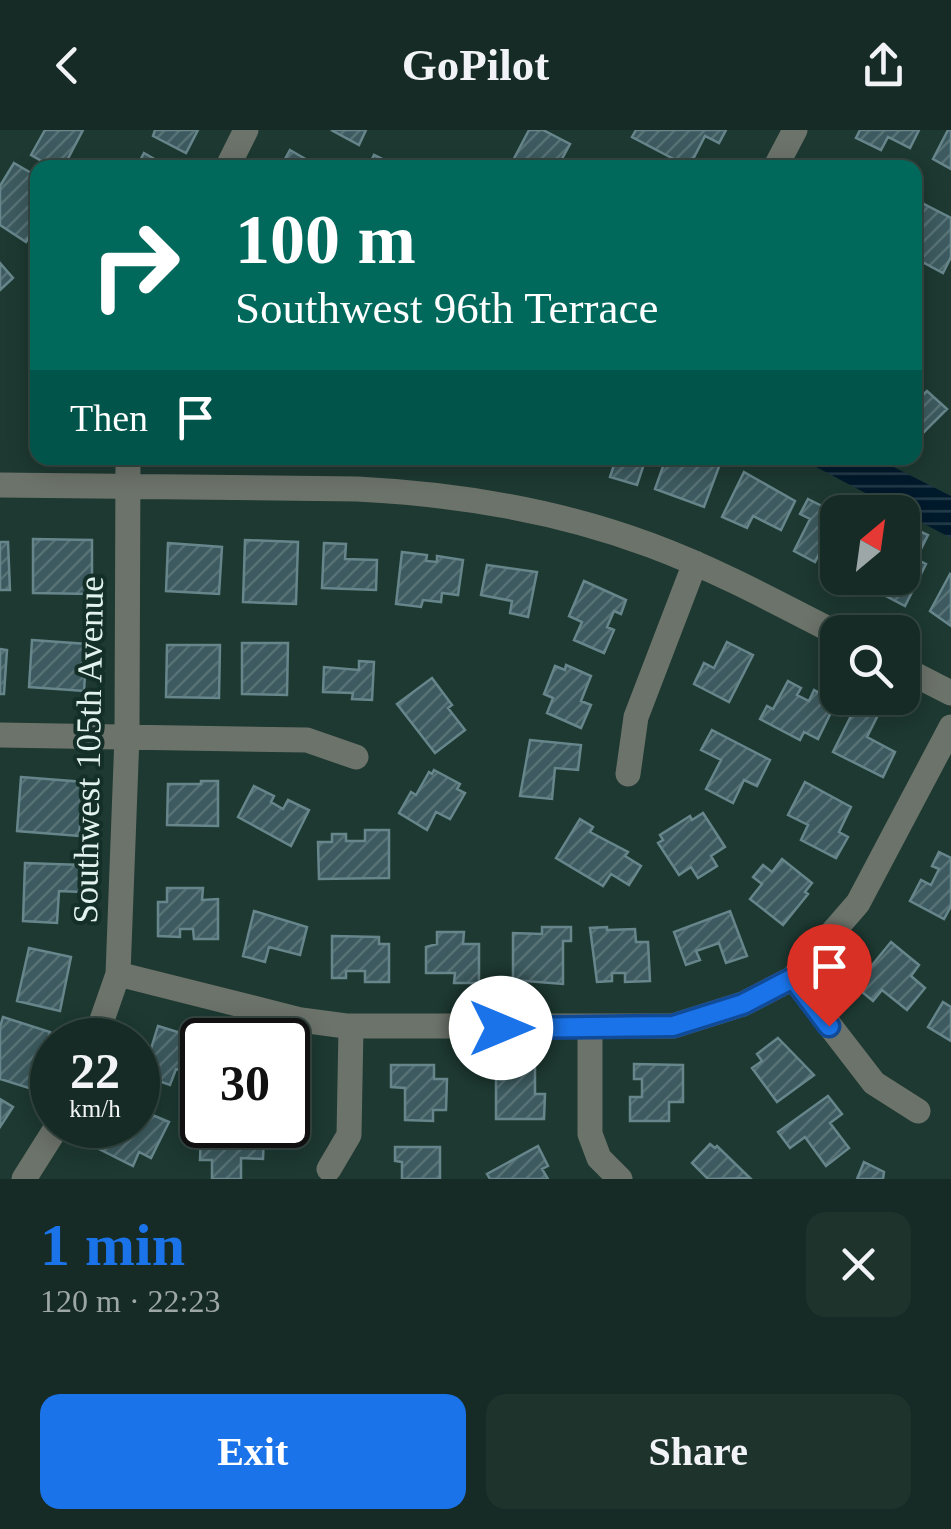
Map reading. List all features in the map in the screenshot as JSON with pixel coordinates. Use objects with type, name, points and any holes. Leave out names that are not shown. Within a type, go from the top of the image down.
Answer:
[{"type":"street","points":[[232,160],[246,130]]},
{"type":"street","points":[[779,160],[794,130]]},
{"type":"street","name":"Southwest 105th Avenue","points":[[102,1018],[118,974],[127,736],[128,465]]},
{"type":"street","points":[[0,485],[357,488],[454,497],[573,521],[695,563],[820,625]]},
{"type":"street","points":[[628,774],[636,717],[695,563]]},
{"type":"street","points":[[920,677],[951,693]]},
{"type":"street","points":[[118,974],[301,1020],[351,1027],[673,1026],[743,1004],[793,978],[858,904],[951,727]]},
{"type":"street","points":[[0,736],[307,740],[356,756]]},
{"type":"street","points":[[793,978],[874,1083],[918,1111]]},
{"type":"street","points":[[329,1169],[349,1135],[351,1027]]},
{"type":"street","points":[[590,1028],[590,1134],[599,1158],[620,1179]]},
{"type":"street","points":[[24,1179],[44,1148]]},
{"type":"water","points":[[812,465],[890,465],[951,496],[951,538],[920,522],[920,495],[869,495]]},
{"type":"building","points":[[45,130],[83,130],[67,160],[40,160],[31,155]]},
{"type":"building","points":[[155,130],[198,130],[186,153],[153,136]]},
{"type":"building","points":[[331,130],[366,130],[359,145]]},
{"type":"building","points":[[529,130],[543,130],[570,144],[561,160],[513,160]]},
{"type":"building","points":[[636,130],[726,130],[719,143],[705,136],[693,160],[676,160],[632,137]]},
{"type":"building","points":[[860,130],[919,130],[910,148],[888,137],[881,150],[856,138]]},
{"type":"building","points":[[951,130],[951,169],[933,159]]},
{"type":"building","points":[[290,150],[307,160],[284,160]]},
{"type":"building","points":[[14,163],[30,172],[30,236],[26,242],[0,225],[0,186]]},
{"type":"building","points":[[922,203],[951,218],[951,257],[943,273],[922,262]]},
{"type":"building","points":[[0,263],[13,278],[0,290]]},
{"type":"building","points":[[927,391],[947,409],[922,434],[922,392]]},
{"type":"building","points":[[614,465],[644,465],[637,485],[610,477]]},
{"type":"building","points":[[664,465],[720,465],[704,507],[655,489]]},
{"type":"building","points":[[744,472],[795,501],[781,530],[753,516],[747,528],[722,517]]},
{"type":"building","points":[[808,499],[820,505],[820,552],[815,562],[794,551],[810,519],[800,514]]},
{"type":"building","points":[[920,531],[928,535],[920,551]]},
{"type":"building","points":[[33,539],[92,540],[92,594],[33,593]]},
{"type":"building","points":[[245,540],[298,542],[296,604],[243,602]]},
{"type":"building","points":[[0,542],[8,542],[10,590],[0,590]]},
{"type":"building","points":[[168,543],[222,547],[219,594],[166,591]]},
{"type":"building","points":[[324,543],[346,544],[345,559],[377,560],[376,590],[322,588]]},
{"type":"building","points":[[402,552],[427,555],[426,561],[437,562],[437,556],[463,560],[458,595],[442,593],[441,602],[423,600],[421,607],[396,604]]},
{"type":"building","points":[[487,565],[537,572],[528,617],[510,613],[512,601],[481,595]]},
{"type":"building","points":[[951,575],[951,626],[930,611]]},
{"type":"building","points":[[584,581],[626,600],[621,614],[614,611],[607,627],[614,630],[604,653],[574,640],[582,622],[569,616]]},
{"type":"building","points":[[887,595],[910,595],[905,606]]},
{"type":"building","points":[[32,640],[87,644],[84,691],[29,687]]},
{"type":"building","points":[[727,642],[753,655],[729,702],[694,684],[704,663],[714,668]]},
{"type":"building","points":[[242,643],[288,643],[287,695],[242,694]]},
{"type":"building","points":[[167,645],[220,645],[219,698],[166,697]]},
{"type":"building","points":[[0,649],[7,650],[4,694],[0,694]]},
{"type":"building","points":[[359,661],[374,662],[372,700],[352,699],[353,693],[323,692],[324,667],[359,670]]},
{"type":"building","points":[[566,665],[591,676],[581,701],[591,705],[581,728],[547,713],[553,698],[544,694],[555,666],[565,670]]},
{"type":"building","points":[[432,678],[465,730],[435,753],[397,704]]},
{"type":"building","points":[[788,681],[801,688],[797,695],[809,701],[814,690],[820,693],[820,715],[830,715],[818,739],[804,732],[800,740],[760,719],[767,706],[773,709]]},
{"type":"building","points":[[852,715],[873,715],[877,717],[867,737],[895,752],[883,777],[833,752]]},
{"type":"building","points":[[712,730],[770,760],[757,786],[744,780],[733,803],[706,789],[721,760],[701,750]]},
{"type":"building","points":[[530,740],[581,745],[578,770],[555,768],[552,799],[520,796]]},
{"type":"building","points":[[434,770],[460,784],[457,789],[465,793],[450,819],[436,812],[427,830],[399,813],[411,792],[416,795]]},
{"type":"building","points":[[21,777],[84,782],[79,836],[17,831]]},
{"type":"building","points":[[218,781],[218,826],[167,825],[168,784]]},
{"type":"building","points":[[805,782],[851,807],[839,832],[848,837],[836,858],[801,840],[808,825],[788,815]]},
{"type":"building","points":[[254,786],[274,796],[271,802],[283,809],[288,800],[309,810],[291,846],[238,817]]},
{"type":"building","points":[[703,813],[725,847],[711,856],[717,866],[698,878],[691,867],[679,875],[658,843],[663,840],[660,835],[690,816],[692,820]]},
{"type":"building","points":[[580,819],[593,827],[590,832],[628,852],[625,856],[641,866],[629,885],[611,874],[603,886],[556,858]]},
{"type":"building","points":[[365,830],[389,830],[389,878],[319,879],[318,842],[332,842],[332,834],[346,834],[346,841],[365,841]]},
{"type":"building","points":[[939,852],[951,858],[951,906],[944,919],[910,901],[921,880],[931,885],[939,869],[932,866]]},
{"type":"building","points":[[782,859],[812,883],[783,925],[750,899],[762,884],[753,877],[763,865],[772,872]]},
{"type":"building","points":[[25,863],[82,865],[81,892],[59,891],[57,923],[23,921]]},
{"type":"building","points":[[167,888],[203,888],[202,900],[218,899],[218,939],[194,939],[193,929],[180,929],[180,937],[158,936],[158,902],[167,902]]},
{"type":"building","points":[[254,911],[307,927],[300,955],[269,947],[265,962],[243,956]]},
{"type":"building","points":[[730,911],[747,956],[726,963],[719,943],[696,951],[700,960],[686,965],[674,932]]},
{"type":"building","points":[[542,927],[571,927],[571,941],[563,941],[563,984],[513,980],[513,933],[542,934]]},
{"type":"building","points":[[590,928],[635,929],[636,942],[648,942],[650,981],[625,982],[625,973],[612,973],[612,981],[597,982]]},
{"type":"building","points":[[437,932],[464,932],[463,944],[479,944],[479,983],[454,983],[455,973],[426,973],[426,947],[437,944]]},
{"type":"building","points":[[332,936],[379,937],[379,944],[389,944],[389,982],[365,982],[365,971],[346,971],[346,978],[332,978]]},
{"type":"building","points":[[891,942],[919,965],[911,976],[925,988],[907,1010],[882,990],[873,1001],[855,986]]},
{"type":"building","points":[[29,948],[71,957],[60,1011],[17,1001]]},
{"type":"building","points":[[943,1002],[951,1007],[951,1041],[928,1027]]},
{"type":"building","points":[[3,1017],[30,1026],[30,1088],[0,1079]]},
{"type":"building","points":[[160,1027],[180,1033],[180,1070],[176,1069],[170,1085],[160,1082]]},
{"type":"building","points":[[778,1038],[814,1075],[777,1102],[752,1068],[762,1061],[757,1054]]},
{"type":"building","points":[[634,1064],[683,1065],[683,1102],[669,1102],[669,1121],[630,1121],[630,1097],[642,1097],[642,1079],[634,1079]]},
{"type":"building","points":[[391,1065],[434,1065],[434,1079],[447,1079],[446,1110],[433,1110],[433,1121],[405,1120],[405,1088],[391,1087]]},
{"type":"building","points":[[496,1066],[535,1066],[535,1094],[545,1094],[544,1119],[496,1119]]},
{"type":"building","points":[[828,1096],[842,1114],[830,1123],[849,1148],[826,1166],[805,1137],[790,1148],[778,1132]]},
{"type":"building","points":[[0,1099],[13,1107],[0,1127]]},
{"type":"building","points":[[160,1118],[169,1122],[160,1140]]},
{"type":"building","points":[[710,1144],[717,1146],[750,1178],[708,1179],[692,1163]]},
{"type":"building","points":[[538,1146],[548,1166],[542,1169],[548,1179],[490,1179],[487,1174]]},
{"type":"building","points":[[395,1147],[440,1147],[440,1179],[402,1179],[402,1162],[395,1161]]},
{"type":"building","points":[[97,1148],[156,1148],[151,1158],[139,1152],[133,1166]]},
{"type":"building","points":[[200,1148],[263,1148],[263,1159],[241,1158],[241,1179],[212,1179],[212,1160],[200,1160]]},
{"type":"building","points":[[864,1162],[884,1172],[883,1179],[857,1179]]},
{"type":"route","points":[[501,1028],[673,1026],[743,1004],[793,978],[829,1026]]}]
